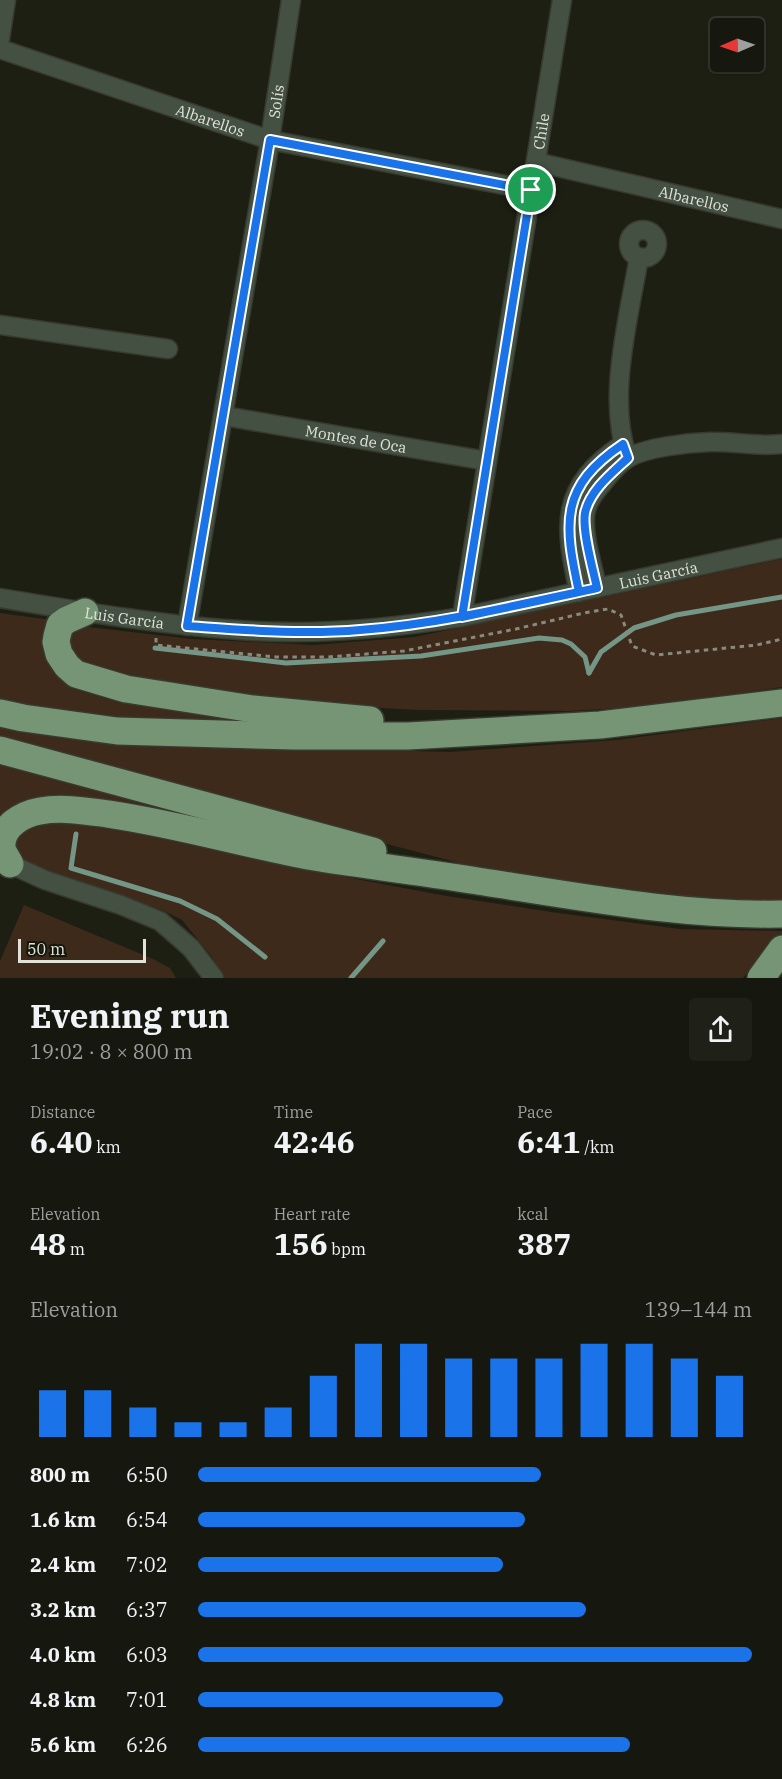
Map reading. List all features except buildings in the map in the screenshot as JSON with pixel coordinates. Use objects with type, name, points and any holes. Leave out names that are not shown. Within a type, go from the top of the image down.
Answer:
[{"type":"highway","points":[[85,612],[60,625],[56,642],[59,654],[76,674],[126,689],[253,709],[393,723],[506,730]]},
{"type":"highway","points":[[0,713],[117,731],[294,736],[408,736],[600,725],[782,703]]},
{"type":"highway","points":[[0,750],[484,882]]},
{"type":"highway","points":[[3,866],[3,837],[18,818],[42,810],[62,810],[106,814],[308,855],[580,898],[677,909],[782,914]]},
{"type":"highway","points":[[761,978],[782,949]]},
{"type":"street","points":[[0,39],[6,0]]},
{"type":"street","name":"Solís","points":[[187,626],[270,140],[291,0]]},
{"type":"street","name":"Chile","points":[[462,617],[562,0]]},
{"type":"street","name":"Albarellos","points":[[0,49],[270,140],[531,190]]},
{"type":"street","name":"Albarellos","points":[[536,162],[782,219]]},
{"type":"street","points":[[597,588],[586,532],[585,513],[592,495],[626,451],[619,390],[622,353],[639,258]]},
{"type":"street","points":[[0,325],[168,349]]},
{"type":"street","name":"Montes de Oca","points":[[224,416],[487,461]]},
{"type":"street","points":[[579,592],[568,537],[571,509],[577,491],[587,475],[604,457],[626,451],[709,442],[782,444]]},
{"type":"street","name":"Luis García","points":[[0,598],[187,626],[255,631],[359,630],[462,617],[782,548]]},
{"type":"street","points":[[3,866],[121,905],[160,921],[191,948],[214,978]]},
{"type":"path","points":[[624,625],[632,646],[656,655],[757,645],[782,639]]},
{"type":"shaded area","points":[[782,559],[782,687],[658,706],[567,711],[417,710],[278,702],[98,676],[65,651],[67,631],[76,627],[192,639],[314,645],[415,637]]},
{"type":"shaded area","points":[[0,613],[59,621],[51,660],[259,722],[168,726],[0,705]]},
{"type":"shaded area","points":[[782,718],[782,906],[661,899],[486,870],[0,742],[0,725],[273,747],[450,752],[616,740]]},
{"type":"shaded area","points":[[0,761],[132,795],[211,821],[89,805],[0,829]]},
{"type":"shaded area","points":[[68,818],[219,848],[335,875],[441,895],[680,929],[782,931],[782,947],[766,947],[743,978],[224,978],[212,957],[182,920],[162,910],[27,864],[11,854],[16,825]]},
{"type":"shaded area","points":[[24,905],[153,959],[170,968],[176,978],[0,978],[0,961]]},
{"type":"waterway","points":[[589,673],[601,652],[634,628],[676,615],[782,597]]},
{"type":"waterway","points":[[155,648],[286,663],[421,656],[539,638],[562,640],[571,644],[585,657],[589,673]]},
{"type":"waterway","points":[[76,834],[71,868],[180,901],[217,919],[265,957]]},
{"type":"waterway","points":[[351,978],[383,941]]},
{"type":"route","points":[[531,190],[270,140],[187,626],[255,631],[359,630],[421,624],[462,617],[520,604],[579,592],[597,588],[586,532],[585,513],[592,495],[628,458],[623,444],[604,457],[587,475],[577,491],[571,509],[568,537],[579,592],[462,617],[531,190]]}]
